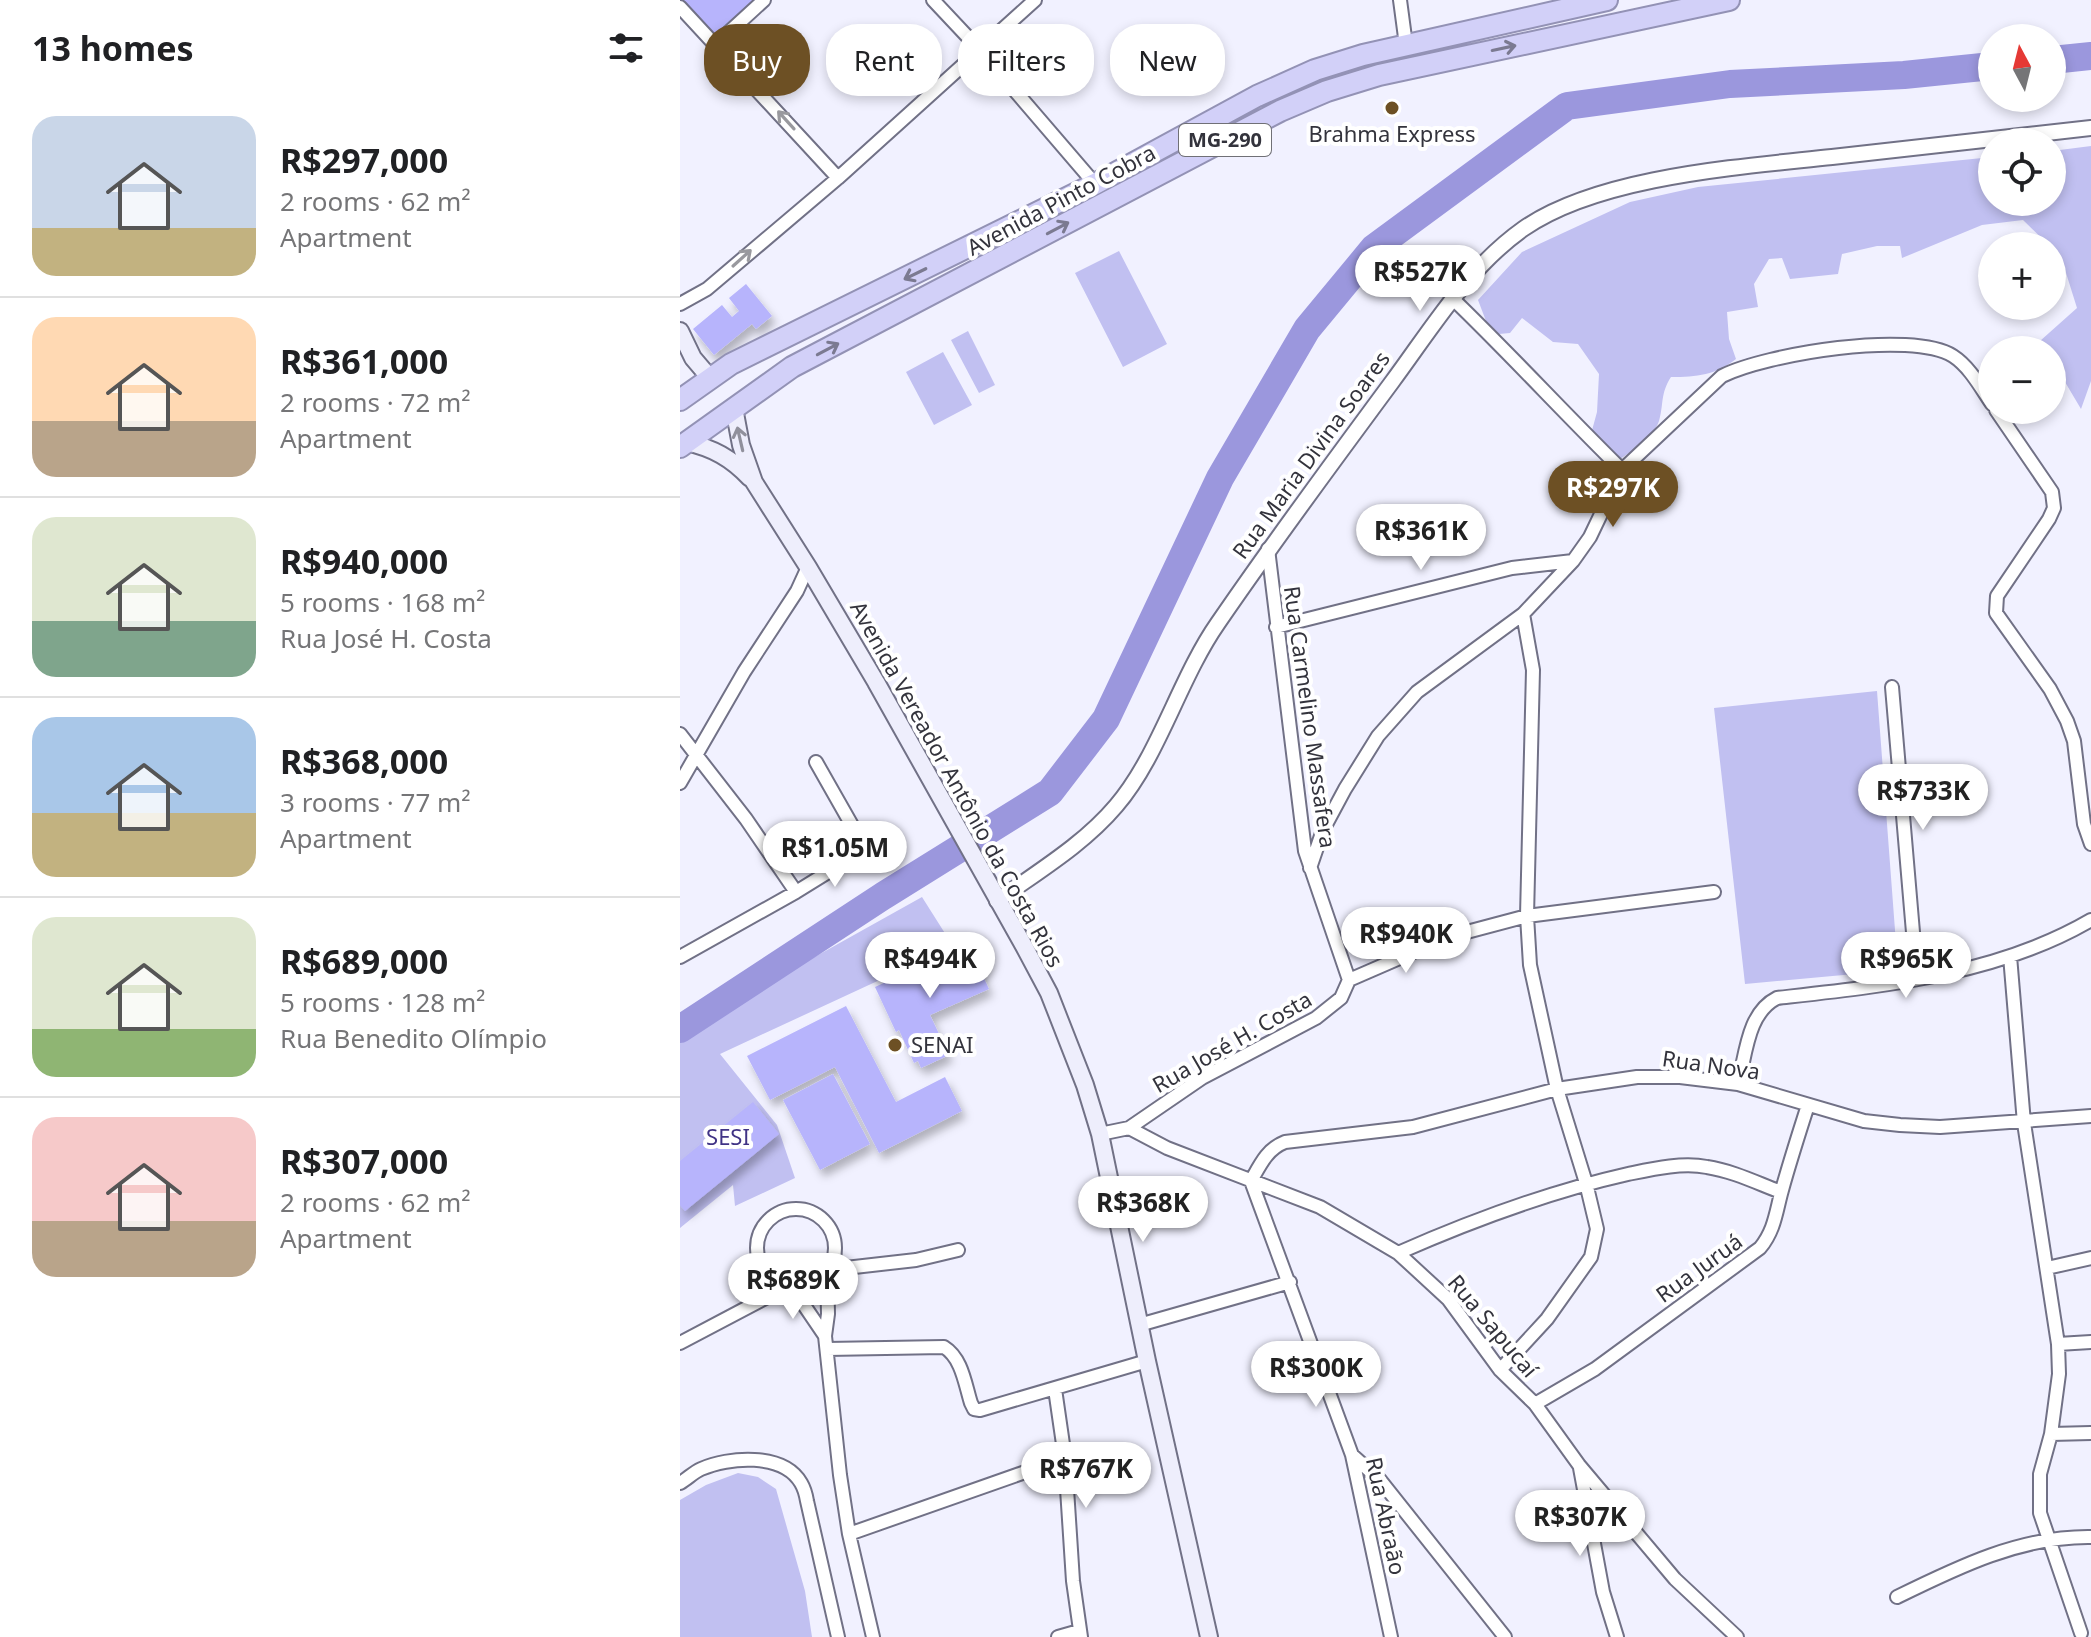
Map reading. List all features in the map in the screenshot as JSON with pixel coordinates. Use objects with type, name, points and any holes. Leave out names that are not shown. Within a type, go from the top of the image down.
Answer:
[{"type":"highway","name":"Avenida Pinto Cobra","points":[[694,389],[731,364],[1095,184],[1257,96],[1315,70],[1363,55],[1607,0]]},
{"type":"highway","name":"Avenida Pinto Cobra","points":[[683,444],[792,367],[1280,111],[1327,91],[1379,75],[1729,0]]},
{"type":"highway","points":[[962,278],[970,263],[964,249]]},
{"type":"main road","points":[[680,331],[693,358],[694,389]]},
{"type":"main road","name":"Avenida Vereador Antônio da Costa Rios","points":[[734,408],[741,445],[754,482],[808,567],[1049,993],[1085,1085],[1100,1134],[1209,1637]]},
{"type":"main road","name":"Avenida Vereador Antônio da Costa Rios","points":[[683,444],[711,448],[754,482]]},
{"type":"street","points":[[738,24],[764,0]]},
{"type":"street","points":[[933,0],[958,27]]},
{"type":"street","points":[[1009,24],[1035,0]]},
{"type":"street","points":[[1400,0],[1406,45]]},
{"type":"street","points":[[680,7],[704,32]]},
{"type":"street","points":[[680,304],[707,289],[838,178],[958,70]]},
{"type":"street","points":[[763,96],[838,178]]},
{"type":"street","points":[[1019,96],[1095,184]]},
{"type":"street","name":"Rua Maria Divina Soares","points":[[997,901],[1084,838],[1117,805],[1139,772],[1209,635],[1268,549],[1453,299],[1491,254],[1527,226],[1567,206],[1610,192],[1698,172],[2091,128]]},
{"type":"street","points":[[1453,299],[1506,351],[1553,404],[1580,426],[1622,470]]},
{"type":"street","points":[[1310,868],[1323,830],[1378,736],[1417,692],[1523,614],[1573,561],[1590,537],[1622,470],[1722,376],[1736,369],[1825,350],[1895,344],[1939,349],[1967,367],[1978,383]]},
{"type":"street","points":[[2006,424],[2052,492],[2054,500],[2049,519],[1997,596],[1996,613],[2050,689],[2067,721],[2074,741],[2084,824],[2091,844]]},
{"type":"street","name":"Rua Carmelino Massafera","points":[[1268,549],[1305,851],[1349,980]]},
{"type":"street","points":[[1276,627],[1512,568],[1573,561]]},
{"type":"street","points":[[680,783],[744,672],[797,591],[808,567]]},
{"type":"street","points":[[1500,1370],[1547,1319],[1591,1257],[1597,1229],[1557,1089],[1530,965],[1527,916],[1533,670],[1523,614]]},
{"type":"street","points":[[1892,687],[1917,979]]},
{"type":"street","points":[[680,734],[697,753],[796,892]]},
{"type":"street","points":[[680,957],[851,858],[861,845],[816,762]]},
{"type":"street","name":"Rua José H. Costa","points":[[1129,1128],[1202,1078],[1316,1018],[1341,998],[1349,980],[1448,937],[1527,916],[1714,892]]},
{"type":"street","points":[[1738,1084],[1755,1020],[1766,1004],[1777,998],[1917,979],[2010,956],[2069,933],[2091,920]]},
{"type":"street","points":[[2010,956],[2024,1123],[2058,1344],[2059,1374],[2051,1434],[2040,1474],[2040,1513],[2081,1633]]},
{"type":"street","name":"Rua Nova","points":[[1251,1181],[1268,1151],[1285,1142],[1413,1127],[1557,1089],[1637,1077],[1680,1077],[1738,1084],[1864,1121],[1900,1125],[1940,1127],[2091,1116]]},
{"type":"street","name":"Rua Juruá","points":[[1535,1404],[1595,1369],[1748,1259],[1769,1238],[1808,1105]]},
{"type":"street","points":[[1100,1134],[1129,1128]]},
{"type":"street","name":"Rua Sapucaí","points":[[1129,1128],[1167,1148],[1320,1207],[1398,1253],[1448,1299],[1500,1370],[1535,1404],[1579,1465],[1675,1579],[1737,1637]]},
{"type":"street","points":[[1398,1253],[1482,1216],[1586,1183],[1654,1169],[1704,1166],[1739,1175],[1781,1192]]},
{"type":"street","name":"Rua Abraão","points":[[1251,1181],[1352,1455],[1391,1637]]},
{"type":"street","points":[[826,1342],[790,1286],[767,1274],[757,1251],[762,1227],[781,1212],[806,1210],[826,1223],[835,1246],[828,1271],[826,1342],[849,1534],[873,1637]]},
{"type":"street","points":[[680,1343],[790,1286],[816,1281],[828,1271],[916,1260],[958,1250]]},
{"type":"street","points":[[2047,1268],[2091,1258]]},
{"type":"street","points":[[1139,1325],[1290,1282]]},
{"type":"street","points":[[826,1342],[944,1347],[953,1353],[971,1403],[974,1409],[980,1410],[1147,1361]]},
{"type":"street","points":[[2058,1344],[2091,1342]]},
{"type":"street","points":[[1055,1389],[1065,1458],[1080,1634],[1058,1637]]},
{"type":"street","points":[[2051,1434],[2091,1433]]},
{"type":"street","points":[[1352,1455],[1380,1480],[1505,1637]]},
{"type":"street","points":[[849,1534],[1065,1458]]},
{"type":"street","points":[[680,1483],[700,1469],[748,1459],[766,1461],[792,1473],[801,1482],[807,1501],[838,1637]]},
{"type":"street","points":[[1579,1465],[1603,1592],[1617,1637]]},
{"type":"street","points":[[1897,1597],[1962,1566],[2051,1539],[2091,1537]]},
{"type":"green space","points":[[2091,146],[2091,381],[2081,409],[2066,384],[2066,336],[2046,336],[2077,308],[2066,273],[2066,232],[2035,232],[2023,220],[1982,225],[1902,258],[1900,246],[1877,246],[1842,254],[1838,274],[1790,279],[1782,258],[1769,259],[1754,284],[1758,307],[1727,312],[1729,339],[1736,359],[1706,374],[1671,377],[1656,427],[1616,462],[1591,434],[1597,412],[1599,374],[1578,344],[1553,342],[1522,318],[1510,333],[1499,334],[1486,321],[1478,300],[1522,252],[1630,202],[1698,187],[1978,158],[1978,216],[2066,216],[2066,149]]},
{"type":"green space","points":[[1119,251],[1167,344],[1123,367],[1075,273]]},
{"type":"green space","points":[[968,331],[995,385],[979,393],[951,340]]},
{"type":"green space","points":[[943,352],[972,405],[934,425],[906,372]]},
{"type":"green space","points":[[1877,691],[1898,970],[1745,984],[1714,708]]},
{"type":"green space","name":"SESI","points":[[922,897],[953,946],[720,1054],[777,1125],[795,1178],[735,1206],[733,1185],[680,1228],[680,1042],[768,983]]},
{"type":"green space","points":[[738,1473],[758,1477],[776,1489],[805,1591],[812,1637],[680,1637],[680,1500],[706,1485]]},
{"type":"building","points":[[682,0],[756,0],[730,24],[704,24]]},
{"type":"building","points":[[746,284],[772,316],[756,329],[752,324],[714,355],[693,329],[722,305],[732,317],[739,311],[729,298]]},
{"type":"building","points":[[968,944],[989,989],[930,1015],[949,1055],[921,1068],[918,1061],[914,1063],[899,1030],[896,1032],[875,987]]},
{"type":"building","points":[[846,1006],[896,1102],[945,1077],[962,1111],[879,1153],[835,1067],[770,1100],[747,1056]]},
{"type":"building","points":[[833,1074],[870,1144],[820,1170],[783,1100]]},
{"type":"building","points":[[753,1102],[779,1134],[685,1211],[680,1205],[680,1161]]},
{"type":"waterway","points":[[2066,59],[2091,56]]},
{"type":"waterway","points":[[680,1029],[883,896],[1050,792],[1106,719],[1220,478],[1307,329],[1374,248],[1567,106],[1730,84],[1904,75],[1978,67]]},
{"type":"place","name":"Brahma Express","points":[[1392,108]]},
{"type":"place","name":"SENAI","points":[[895,1045]]}]
